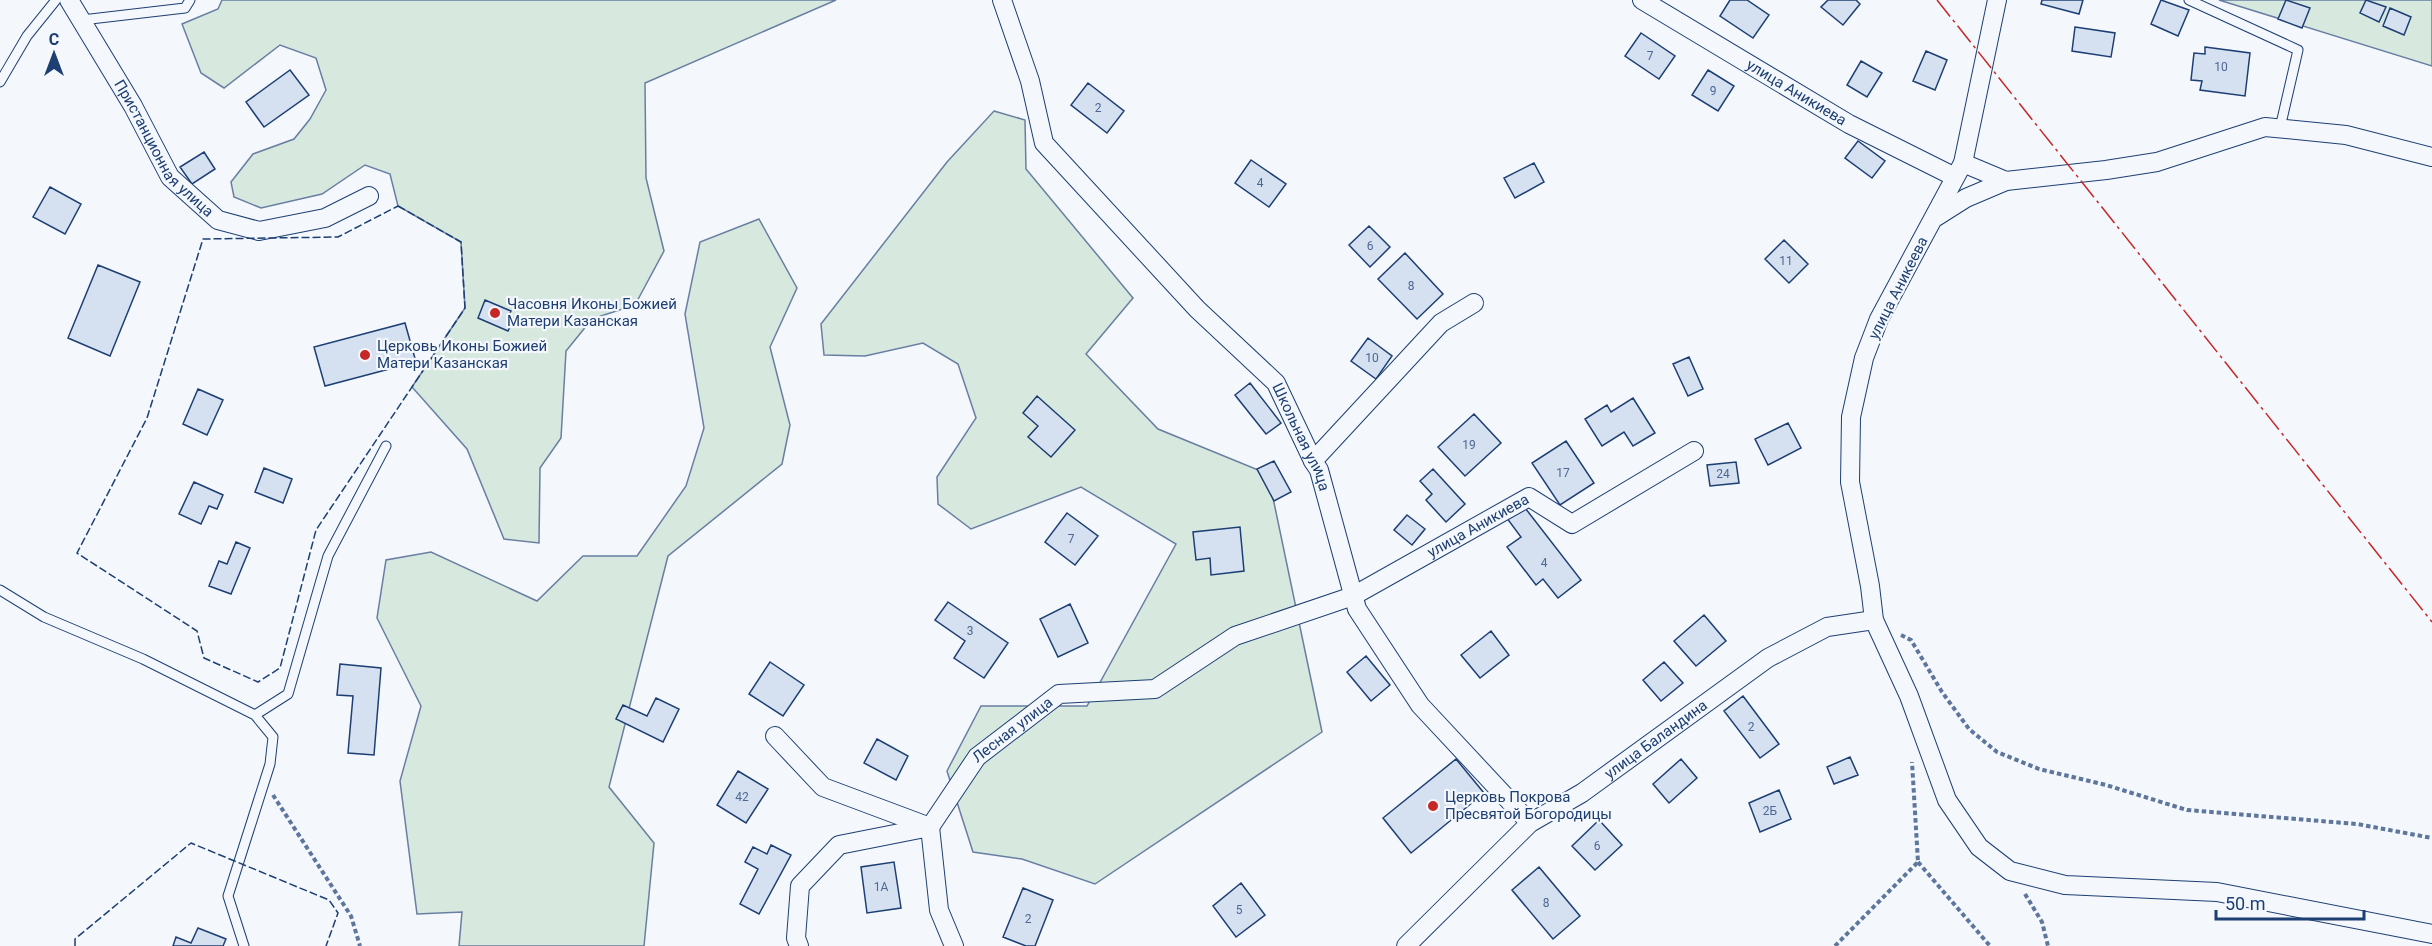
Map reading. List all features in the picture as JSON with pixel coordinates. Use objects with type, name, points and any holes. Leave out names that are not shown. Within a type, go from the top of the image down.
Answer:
[{"type":"street","name":"Пристанционная улица","points":[[69,0],[132,106],[170,177],[218,220],[259,231],[325,218],[369,196]]},
{"type":"street","name":"Школьная улица","points":[[1002,0],[1030,81],[1044,143],[1197,309],[1276,383],[1319,470],[1357,609],[1420,705],[1530,823]]},
{"type":"street","name":"улица Аникиева","points":[[1642,0],[1848,124],[1959,170],[2006,181]]},
{"type":"street","name":"улица Аникеева","points":[[1997,0],[1959,170],[1879,319],[1864,358],[1851,417],[1850,482],[1875,620],[1909,696],[1947,800],[1979,847],[2010,871]]},
{"type":"street","points":[[1933,219],[1966,198],[2006,181],[2157,162],[2265,127],[2346,135],[2432,157]]},
{"type":"street","points":[[1313,461],[1441,323],[1474,303]]},
{"type":"street","name":"улица Аникиева","points":[[1353,596],[1529,497],[1572,525],[1694,451]]},
{"type":"street","name":"Лесная улица","points":[[930,827],[977,757],[1059,694],[1155,689],[1235,636],[1353,596]]},
{"type":"street","name":"улица Баландина","points":[[1406,946],[1530,823],[1582,793],[1768,658],[1827,627],[1875,620]]},
{"type":"street","points":[[775,736],[823,788],[930,827]]},
{"type":"street","points":[[799,946],[796,938],[800,886],[839,845],[930,827]]},
{"type":"street","points":[[930,827],[939,910],[954,946]]},
{"type":"street","points":[[2010,871],[2065,885],[2217,892],[2432,934]]},
{"type":"lane","points":[[0,82],[27,36],[57,0]]},
{"type":"lane","points":[[82,20],[185,8],[190,0]]},
{"type":"lane","points":[[2189,0],[2298,50],[2280,128]]},
{"type":"lane","points":[[255,715],[288,694],[328,556],[386,446]]},
{"type":"lane","points":[[0,590],[44,616],[143,659],[255,715],[273,737],[265,782],[228,896],[244,946]]},
{"type":"path","points":[[1875,620],[1911,640],[1942,692],[1969,729],[1997,753],[2039,769],[2106,785],[2187,810],[2357,824],[2432,838]]},
{"type":"path","points":[[1912,755],[1918,862],[1990,946]]},
{"type":"path","points":[[265,782],[351,916],[360,946]]},
{"type":"path","points":[[1835,946],[1918,862]]},
{"type":"path","points":[[2010,871],[2042,922],[2048,946]]},
{"type":"shaded area","points":[[222,0],[836,0],[645,83],[646,178],[664,251],[635,305],[592,319],[566,351],[561,438],[540,468],[539,543],[504,539],[467,449],[412,387],[465,308],[461,242],[398,206],[390,174],[365,165],[322,194],[261,208],[234,197],[231,182],[253,154],[294,139],[310,119],[326,90],[316,58],[280,45],[224,88],[201,73],[182,24],[218,9]]},
{"type":"shaded area","points":[[2219,0],[2432,0],[2432,66]]},
{"type":"shaded area","points":[[994,111],[1025,120],[1026,169],[1133,298],[1086,354],[1158,429],[1268,474],[1322,732],[1095,884],[1022,859],[973,852],[947,771],[981,706],[1087,706],[1176,544],[1081,487],[971,529],[938,504],[937,477],[976,418],[958,364],[923,343],[865,356],[824,355],[821,324],[947,162]]},
{"type":"shaded area","points":[[759,219],[797,288],[770,347],[790,425],[782,464],[668,556],[609,787],[654,843],[644,946],[459,946],[462,912],[417,914],[400,781],[421,706],[377,618],[386,560],[431,552],[537,601],[583,556],[637,556],[686,486],[704,428],[685,314],[700,242]]},
{"type":"building","points":[[1730,0],[1747,0],[1769,15],[1753,38],[1720,16]]},
{"type":"building","points":[[1828,0],[1856,0],[1860,4],[1843,25],[1821,7]]},
{"type":"building","points":[[2042,0],[2083,0],[2079,14],[2041,4]]},
{"type":"building","points":[[2161,0],[2189,10],[2178,36],[2151,24]]},
{"type":"building","points":[[2286,0],[2310,8],[2302,28],[2278,19]]},
{"type":"building","points":[[2366,0],[2386,7],[2379,22],[2360,13]]},
{"type":"building","points":[[2390,8],[2411,17],[2404,35],[2383,26]]},
{"type":"building","points":[[2075,27],[2115,33],[2111,57],[2072,51]]},
{"type":"building","points":[[1641,33],[1675,56],[1659,79],[1625,56]]},
{"type":"building","points":[[2205,47],[2250,53],[2245,96],[2200,90],[2202,81],[2191,80],[2194,53],[2205,54]]},
{"type":"building","points":[[1926,51],[1947,60],[1935,90],[1913,81]]},
{"type":"building","points":[[1861,61],[1882,73],[1867,97],[1847,85]]},
{"type":"building","points":[[290,70],[309,95],[264,127],[246,102]]},
{"type":"building","points":[[1708,70],[1734,86],[1718,111],[1692,95]]},
{"type":"building","points":[[1088,83],[1124,111],[1107,133],[1071,105]]},
{"type":"building","points":[[1858,141],[1885,161],[1872,178],[1845,158]]},
{"type":"building","points":[[204,152],[215,169],[192,184],[180,167]]},
{"type":"building","points":[[1251,160],[1286,184],[1269,207],[1235,183]]},
{"type":"building","points":[[1534,163],[1544,182],[1515,198],[1504,178]]},
{"type":"building","points":[[50,187],[81,204],[65,234],[33,217]]},
{"type":"building","points":[[1369,226],[1390,247],[1370,267],[1349,245]]},
{"type":"building","points":[[1784,240],[1808,264],[1789,283],[1765,259]]},
{"type":"building","points":[[1405,253],[1443,294],[1417,319],[1378,279]]},
{"type":"building","points":[[98,265],[140,282],[110,356],[68,338]]},
{"type":"building","name":"Часовня Иконы Божией Матери Казанская","points":[[485,300],[511,311],[509,316],[514,318],[508,331],[478,318]]},
{"type":"building","name":"Церковь Иконы Божией Матери Казанская","points":[[405,323],[416,362],[325,386],[314,347]]},
{"type":"building","points":[[1368,338],[1392,356],[1376,379],[1351,361]]},
{"type":"building","points":[[1689,357],[1703,389],[1688,396],[1673,364]]},
{"type":"building","points":[[1250,383],[1281,423],[1266,434],[1235,395]]},
{"type":"building","points":[[198,389],[223,400],[207,435],[183,424]]},
{"type":"building","points":[[1037,396],[1075,430],[1051,457],[1028,437],[1038,426],[1023,413]]},
{"type":"building","points":[[1633,398],[1655,433],[1633,446],[1624,432],[1602,446],[1585,419],[1607,405],[1611,412]]},
{"type":"building","points":[[1474,414],[1501,443],[1465,476],[1438,447]]},
{"type":"building","points":[[1788,423],[1801,448],[1768,465],[1755,439]]},
{"type":"building","points":[[1566,441],[1594,483],[1560,505],[1532,463]]},
{"type":"building","points":[[1274,461],[1291,492],[1274,501],[1257,469]]},
{"type":"building","points":[[1736,462],[1739,483],[1710,486],[1707,465]]},
{"type":"building","points":[[264,468],[292,479],[283,503],[255,492]]},
{"type":"building","points":[[1433,469],[1465,504],[1446,522],[1426,500],[1432,494],[1420,481]]},
{"type":"building","points":[[194,482],[223,495],[217,509],[209,506],[201,524],[179,514]]},
{"type":"building","points":[[1522,504],[1581,580],[1558,598],[1543,579],[1536,585],[1507,547],[1521,537],[1506,517]]},
{"type":"building","points":[[1067,513],[1098,536],[1075,565],[1045,542]]},
{"type":"building","points":[[1407,515],[1425,529],[1412,545],[1394,530]]},
{"type":"building","points":[[1240,527],[1244,571],[1211,575],[1210,558],[1196,560],[1193,532]]},
{"type":"building","points":[[236,542],[250,548],[231,594],[209,586],[219,561],[227,564]]},
{"type":"building","points":[[948,602],[1008,643],[984,678],[954,658],[965,641],[935,620]]},
{"type":"building","points":[[1070,604],[1088,643],[1058,657],[1040,619]]},
{"type":"building","points":[[1704,615],[1726,641],[1696,666],[1674,641]]},
{"type":"building","points":[[1491,631],[1509,655],[1480,678],[1461,655]]},
{"type":"building","points":[[1366,656],[1390,685],[1371,701],[1347,672]]},
{"type":"building","points":[[770,662],[804,685],[783,716],[749,694]]},
{"type":"building","points":[[1664,662],[1683,683],[1661,701],[1643,680]]},
{"type":"building","points":[[340,664],[381,668],[374,755],[348,753],[353,696],[337,695]]},
{"type":"building","points":[[1743,696],[1779,744],[1760,758],[1724,711]]},
{"type":"building","points":[[656,698],[679,709],[663,742],[616,719],[623,705],[647,716]]},
{"type":"building","points":[[877,739],[908,756],[896,780],[864,763]]},
{"type":"building","points":[[1850,757],[1858,775],[1834,784],[1827,767]]},
{"type":"building","name":"Церковь Покрова Пресвятой Богородицы","points":[[1456,759],[1484,793],[1411,853],[1383,818]]},
{"type":"building","points":[[1681,759],[1697,778],[1669,803],[1653,784]]},
{"type":"building","points":[[738,771],[768,789],[746,823],[717,805]]},
{"type":"building","points":[[1779,790],[1791,819],[1760,832],[1749,803]]},
{"type":"building","points":[[1599,820],[1622,845],[1595,870],[1572,846]]},
{"type":"building","points":[[771,845],[791,855],[759,914],[740,904],[758,869],[745,862],[753,847],[767,854]]},
{"type":"building","points":[[894,862],[901,908],[867,913],[861,867]]},
{"type":"building","points":[[1539,867],[1580,916],[1553,939],[1512,890]]},
{"type":"building","points":[[1241,883],[1265,915],[1236,937],[1213,906]]},
{"type":"building","points":[[1023,888],[1053,900],[1035,946],[1026,946],[1003,937]]},
{"type":"building","points":[[198,928],[226,939],[223,946],[173,946],[176,937],[191,943]]},
{"type":"fence","points":[[398,206],[461,242],[465,308],[316,530],[280,668],[258,682],[204,658],[197,631],[77,553],[147,418],[203,239],[338,237],[398,206]]},
{"type":"fence","points":[[75,946],[75,939],[191,843],[329,900],[338,913],[326,946]]},
{"type":"power","points":[[1937,0],[2432,622]]},
{"type":"place","name":"Часовня Иконы Божией Матери Казанская","points":[[495,313]]},
{"type":"place","name":"Церковь Иконы Божией Матери Казанская","points":[[365,355]]},
{"type":"place","name":"Церковь Покрова Пресвятой Богородицы","points":[[1433,806]]}]
